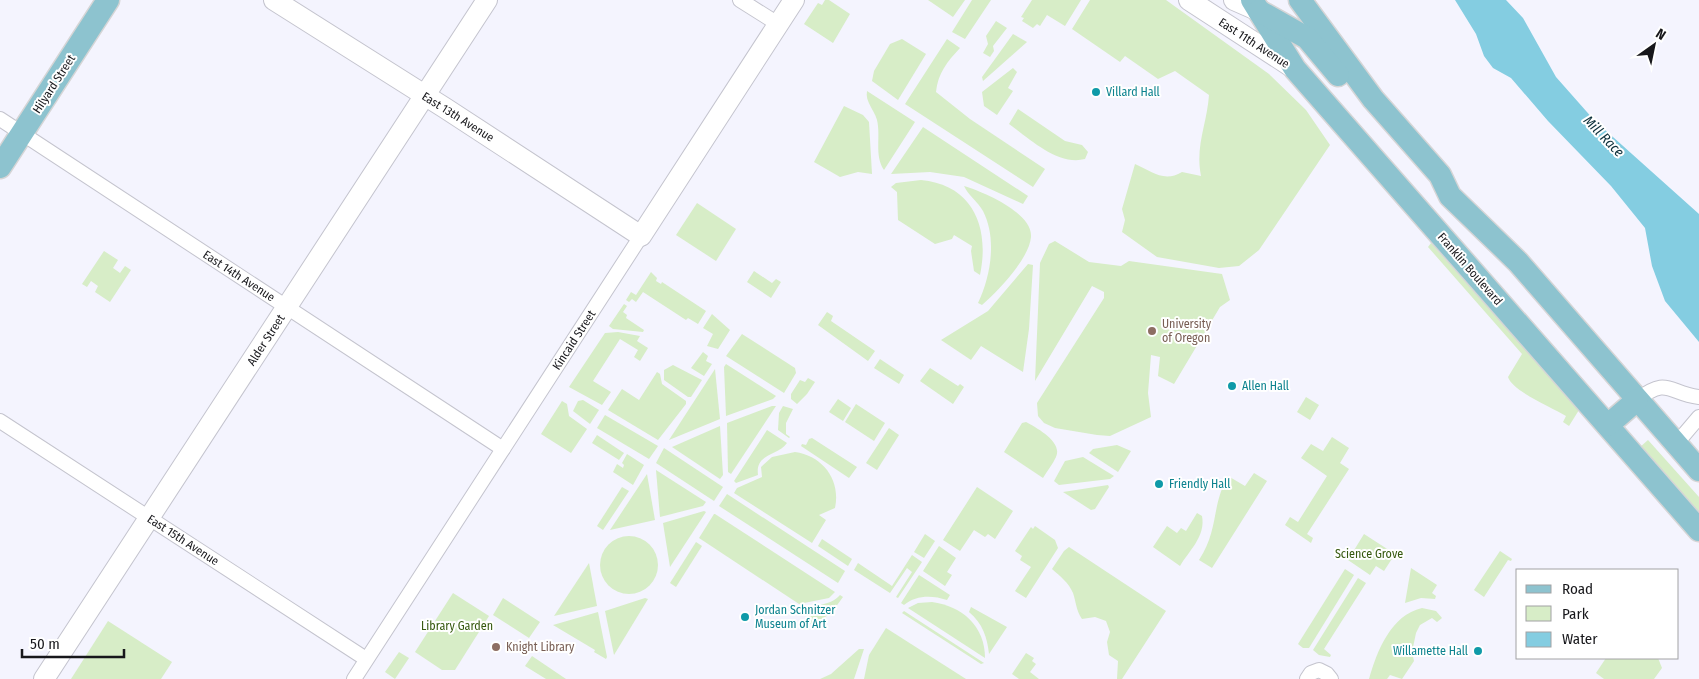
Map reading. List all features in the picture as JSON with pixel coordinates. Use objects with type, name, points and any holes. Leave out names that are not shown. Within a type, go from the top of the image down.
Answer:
[{"type":"main road","name":"Hilyard Street","points":[[0,167],[108,0]]},
{"type":"main road","points":[[1300,0],[1374,99],[1440,175],[1450,196]]},
{"type":"main road","name":"Franklin Boulevard","points":[[1255,6],[1294,69],[1699,530]]},
{"type":"main road","points":[[1255,6],[1307,38],[1377,126],[1428,181],[1450,196],[1507,250],[1699,470]]},
{"type":"main road","points":[[1608,425],[1637,400]]},
{"type":"street","name":"East 13th Avenue","points":[[274,0],[640,236]]},
{"type":"street","name":"Alder Street","points":[[44,679],[426,97],[487,0]]},
{"type":"street","points":[[740,0],[778,24]]},
{"type":"street","name":"Kincaid Street","points":[[354,679],[794,0]]},
{"type":"street","name":"East 11th Avenue","points":[[1189,0],[1294,69]]},
{"type":"street","name":"East 11th Avenue","points":[[1234,0],[1255,6]]},
{"type":"street","name":"East 14th Avenue","points":[[0,119],[503,449]]},
{"type":"street","points":[[1637,400],[1651,390],[1664,387],[1699,397]]},
{"type":"street","points":[[1676,444],[1699,417]]},
{"type":"street","name":"East 15th Avenue","points":[[0,421],[366,659]]},
{"type":"street","points":[[1307,679],[1311,673],[1319,670],[1327,674],[1330,679]]},
{"type":"green space","points":[[825,0],[829,0],[850,14],[833,43],[804,24],[818,3],[822,5]]},
{"type":"green space","points":[[928,0],[965,0],[953,17]]},
{"type":"green space","points":[[972,0],[991,0],[965,39],[952,32]]},
{"type":"green space","points":[[1032,0],[1081,0],[1065,26],[1047,15],[1040,26],[1037,24],[1033,28],[1022,21],[1024,18],[1021,17]]},
{"type":"green space","points":[[1090,0],[1166,0],[1269,74],[1306,110],[1330,145],[1259,250],[1239,266],[1219,268],[1157,257],[1122,232],[1125,220],[1122,209],[1135,164],[1152,173],[1163,176],[1182,172],[1201,176],[1199,155],[1209,95],[1175,71],[1158,79],[1125,56],[1120,62],[1072,29]]},
{"type":"green space","points":[[996,21],[1007,28],[993,46],[994,51],[990,57],[983,53],[988,44],[986,36]]},
{"type":"green space","points":[[1013,34],[1027,42],[983,81],[982,77]]},
{"type":"green space","points":[[902,39],[926,54],[898,100],[872,81],[874,71],[890,44]]},
{"type":"green space","points":[[947,39],[960,48],[944,68],[936,92],[970,119],[1045,169],[1033,187],[905,104]]},
{"type":"green space","points":[[1013,68],[1017,72],[1008,88],[1013,91],[997,115],[984,106],[982,92]]},
{"type":"green space","points":[[867,91],[915,122],[884,170],[878,152],[877,120],[868,102]]},
{"type":"green space","points":[[844,106],[863,115],[869,122],[872,174],[858,172],[840,177],[814,162]]},
{"type":"green space","points":[[1018,109],[1065,141],[1082,145],[1088,152],[1085,159],[1065,159],[1045,150],[1026,137],[1009,124]]},
{"type":"green space","points":[[923,127],[1028,196],[1023,204],[964,177],[930,172],[891,174]]},
{"type":"green space","points":[[921,180],[954,190],[974,211],[982,241],[980,275],[974,271],[972,246],[954,235],[952,239],[935,244],[898,220],[897,192],[891,187],[896,183]]},
{"type":"green space","points":[[964,186],[995,198],[1006,205],[1016,212],[1030,228],[1031,237],[1025,255],[1004,283],[982,305],[978,303],[989,269],[991,257],[990,233],[983,211]]},
{"type":"green space","points":[[697,203],[736,229],[716,261],[676,235]]},
{"type":"green space","points":[[1055,241],[1089,262],[1121,266],[1129,261],[1222,274],[1230,300],[1220,307],[1174,384],[1158,376],[1160,357],[1151,355],[1148,393],[1151,417],[1110,436],[1055,428],[1044,423],[1038,416],[1037,403],[1104,298],[1104,292],[1092,286],[1035,381],[1040,263],[1049,244]]},
{"type":"green space","points":[[1431,243],[1579,410],[1569,426],[1563,422],[1566,416],[1534,399],[1511,382],[1508,377],[1522,354],[1428,247]]},
{"type":"green space","points":[[104,251],[118,260],[113,268],[120,273],[125,266],[131,270],[110,302],[95,292],[98,286],[91,281],[87,287],[82,284]]},
{"type":"green space","points":[[1028,264],[1033,265],[1029,329],[1023,372],[981,346],[971,360],[941,340],[988,311]]},
{"type":"green space","points":[[754,271],[772,283],[776,279],[781,282],[771,298],[747,282]]},
{"type":"green space","points":[[651,272],[657,278],[656,281],[661,284],[662,282],[706,311],[698,324],[688,318],[686,320],[643,292],[636,302],[632,299],[629,302],[626,300],[631,292],[636,295]]},
{"type":"green space","points":[[624,304],[627,306],[623,312],[627,315],[626,318],[644,330],[643,332],[613,329],[609,326]]},
{"type":"green space","points":[[827,312],[833,316],[831,321],[875,351],[868,361],[818,325]]},
{"type":"green space","points":[[712,314],[730,330],[718,349],[707,346],[713,334],[703,328]]},
{"type":"green space","points":[[618,332],[640,336],[637,341],[648,348],[640,361],[634,357],[638,350],[620,339],[593,381],[611,392],[602,405],[569,387],[605,333]]},
{"type":"green space","points":[[742,334],[795,368],[796,373],[784,393],[726,356]]},
{"type":"green space","points":[[703,352],[708,356],[706,361],[712,364],[704,376],[691,368]]},
{"type":"green space","points":[[880,359],[904,375],[899,384],[874,368]]},
{"type":"green space","points":[[726,364],[776,396],[773,399],[726,416],[724,367]]},
{"type":"green space","points":[[673,365],[702,380],[691,397],[688,397],[664,380],[664,370]]},
{"type":"green space","points":[[930,368],[958,386],[960,384],[964,387],[953,404],[920,381]]},
{"type":"green space","points":[[715,369],[720,419],[669,440]]},
{"type":"green space","points":[[657,372],[660,374],[662,384],[686,401],[686,404],[658,440],[608,410],[622,389],[639,400]]},
{"type":"green space","points":[[808,378],[815,382],[797,404],[791,399],[791,394],[800,380],[805,382]]},
{"type":"green space","points":[[1306,397],[1319,405],[1310,420],[1297,412]]},
{"type":"green space","points":[[838,399],[851,408],[843,421],[829,412]]},
{"type":"green space","points":[[583,400],[599,410],[590,424],[573,411],[578,401]]},
{"type":"green space","points":[[562,401],[567,404],[569,416],[587,429],[571,453],[541,434]]},
{"type":"green space","points":[[856,404],[885,423],[874,441],[845,422]]},
{"type":"green space","points":[[776,406],[731,474],[728,472],[727,423]]},
{"type":"green space","points":[[783,406],[793,409],[786,423],[786,434],[789,438],[778,430],[779,413]]},
{"type":"green space","points":[[605,415],[658,446],[649,459],[597,428]]},
{"type":"green space","points":[[1026,422],[1048,436],[1056,446],[1056,457],[1043,478],[1004,452],[1022,423]]},
{"type":"green space","points":[[720,426],[723,475],[720,479],[672,447]]},
{"type":"green space","points":[[889,428],[899,435],[877,470],[866,463]]},
{"type":"green space","points":[[767,430],[787,443],[763,459],[758,468],[758,475],[736,483],[734,481]]},
{"type":"green space","points":[[597,435],[624,453],[619,460],[592,443]]},
{"type":"green space","points":[[1332,437],[1349,448],[1340,463],[1349,469],[1307,534],[1313,538],[1311,543],[1285,525],[1290,517],[1298,522],[1327,476],[1301,458],[1311,444],[1323,451]]},
{"type":"green space","points":[[812,438],[857,467],[849,478],[801,446],[802,444],[806,445],[809,439]]},
{"type":"green space","points":[[1648,440],[1699,497],[1699,516],[1639,448]]},
{"type":"green space","points":[[1117,445],[1131,451],[1118,472],[1089,453],[1093,449]]},
{"type":"green space","points":[[664,448],[723,487],[714,501],[656,463]]},
{"type":"green space","points":[[795,452],[805,454],[822,464],[828,471],[835,488],[835,508],[819,515],[826,520],[812,543],[734,493],[737,488],[762,477],[761,467],[772,457]]},
{"type":"green space","points":[[627,454],[644,465],[633,485],[613,472],[617,464],[623,468],[624,465],[622,463]]},
{"type":"green space","points":[[1083,457],[1114,476],[1110,479],[1059,485],[1054,481],[1065,461]]},
{"type":"green space","points":[[656,470],[706,502],[703,506],[660,517]]},
{"type":"green space","points":[[1254,473],[1267,481],[1212,568],[1199,560],[1210,538],[1223,487],[1228,476],[1245,486]]},
{"type":"green space","points":[[647,474],[655,520],[610,530]]},
{"type":"green space","points":[[1108,485],[1109,487],[1095,509],[1091,510],[1063,492]]},
{"type":"green space","points":[[622,487],[629,491],[603,530],[597,526]]},
{"type":"green space","points":[[977,487],[1013,511],[995,539],[988,534],[985,537],[974,530],[960,551],[943,540]]},
{"type":"green space","points":[[727,494],[845,571],[838,583],[719,506]]},
{"type":"green space","points":[[706,512],[670,567],[663,523]]},
{"type":"green space","points":[[1197,513],[1202,516],[1202,530],[1196,543],[1180,566],[1153,547],[1167,526],[1177,533],[1181,528],[1186,531]]},
{"type":"green space","points":[[714,514],[835,592],[829,598],[799,604],[699,538]]},
{"type":"green space","points":[[1035,526],[1055,540],[1058,548],[1026,598],[1015,591],[1031,567],[1020,560],[1022,556],[1015,551],[1031,527],[1033,529]]},
{"type":"green space","points":[[925,534],[935,541],[924,558],[914,552]]},
{"type":"green space","name":"Science Grove","points":[[1364,534],[1395,554],[1384,571],[1376,566],[1370,575],[1348,560]]},
{"type":"green space","points":[[629,536],[640,538],[653,549],[658,565],[656,576],[645,589],[629,594],[618,592],[605,581],[600,565],[602,554],[613,541]]},
{"type":"green space","points":[[822,539],[852,559],[848,566],[818,546]]},
{"type":"green space","points":[[696,542],[702,546],[676,587],[670,583]]},
{"type":"green space","points":[[939,546],[956,558],[947,572],[952,575],[945,586],[923,571]]},
{"type":"green space","points":[[1069,547],[1166,611],[1122,679],[1117,679],[1118,661],[1109,655],[1107,642],[1110,632],[1106,621],[1095,617],[1082,619],[1071,589],[1052,569],[1064,551]]},
{"type":"green space","points":[[1500,551],[1512,559],[1511,561],[1508,560],[1484,597],[1474,590]]},
{"type":"green space","points":[[912,555],[922,562],[898,598],[896,597],[912,572],[907,568],[890,593],[854,570],[858,563],[892,586]]},
{"type":"green space","points":[[589,563],[597,606],[554,616]]},
{"type":"green space","points":[[1411,568],[1437,585],[1432,593],[1436,596],[1435,599],[1421,598],[1405,603]]},
{"type":"green space","points":[[1345,569],[1354,575],[1309,648],[1303,648],[1298,644]]},
{"type":"green space","points":[[919,575],[950,595],[947,600],[936,597],[924,597],[914,599],[904,605],[901,603]]},
{"type":"green space","points":[[1358,578],[1366,583],[1324,649],[1331,655],[1330,657],[1319,655],[1313,650]]},
{"type":"green space","name":"Library Garden","points":[[453,593],[489,616],[455,670],[442,670],[415,652]]},
{"type":"green space","points":[[840,595],[843,597],[833,610],[816,622],[810,624],[812,619],[801,612],[836,599]]},
{"type":"green space","points":[[503,598],[540,622],[529,638],[493,615]]},
{"type":"green space","points":[[645,598],[648,599],[614,655],[605,611]]},
{"type":"green space","points":[[932,602],[953,608],[970,620],[981,636],[985,658],[908,608],[918,603]]},
{"type":"green space","points":[[971,607],[1007,627],[989,654],[984,631],[969,612]]},
{"type":"green space","points":[[1422,608],[1436,611],[1442,618],[1437,622],[1432,618],[1420,625],[1416,633],[1412,652],[1414,661],[1402,679],[1390,675],[1387,679],[1369,679],[1381,646],[1394,626],[1411,612]]},
{"type":"green space","points":[[904,611],[984,663],[981,664],[902,613]]},
{"type":"green space","points":[[598,612],[606,659],[594,652],[595,650],[553,625]]},
{"type":"green space","points":[[108,621],[172,662],[161,679],[71,679]]},
{"type":"green space","points":[[886,628],[966,679],[864,679],[869,655]]},
{"type":"green space","points":[[859,649],[864,649],[854,679],[820,679],[831,674]]},
{"type":"green space","points":[[399,652],[409,658],[395,679],[385,672]]},
{"type":"green space","points":[[1026,653],[1034,658],[1032,661],[1036,664],[1030,672],[1039,679],[1019,679],[1012,674]]},
{"type":"green space","points":[[532,656],[566,679],[546,679],[525,666]]},
{"type":"green space","points":[[1605,659],[1658,659],[1662,668],[1654,679],[1604,679],[1596,673]]},
{"type":"water","name":"Mill Race","points":[[1455,0],[1506,0],[1523,18],[1556,77],[1594,120],[1699,214],[1699,342],[1665,301],[1652,266],[1645,228],[1611,186],[1548,121],[1511,78],[1493,68],[1484,56],[1476,34]]},
{"type":"place","name":"Villard Hall","points":[[1096,92]]},
{"type":"place","name":"University of Oregon","points":[[1152,331]]},
{"type":"place","name":"Allen Hall","points":[[1232,386]]},
{"type":"place","name":"Friendly Hall","points":[[1159,484]]},
{"type":"place","name":"Jordan Schnitzer Museum of Art","points":[[745,617]]},
{"type":"place","name":"Knight Library","points":[[496,647]]},
{"type":"place","name":"Willamette Hall","points":[[1478,651]]}]
